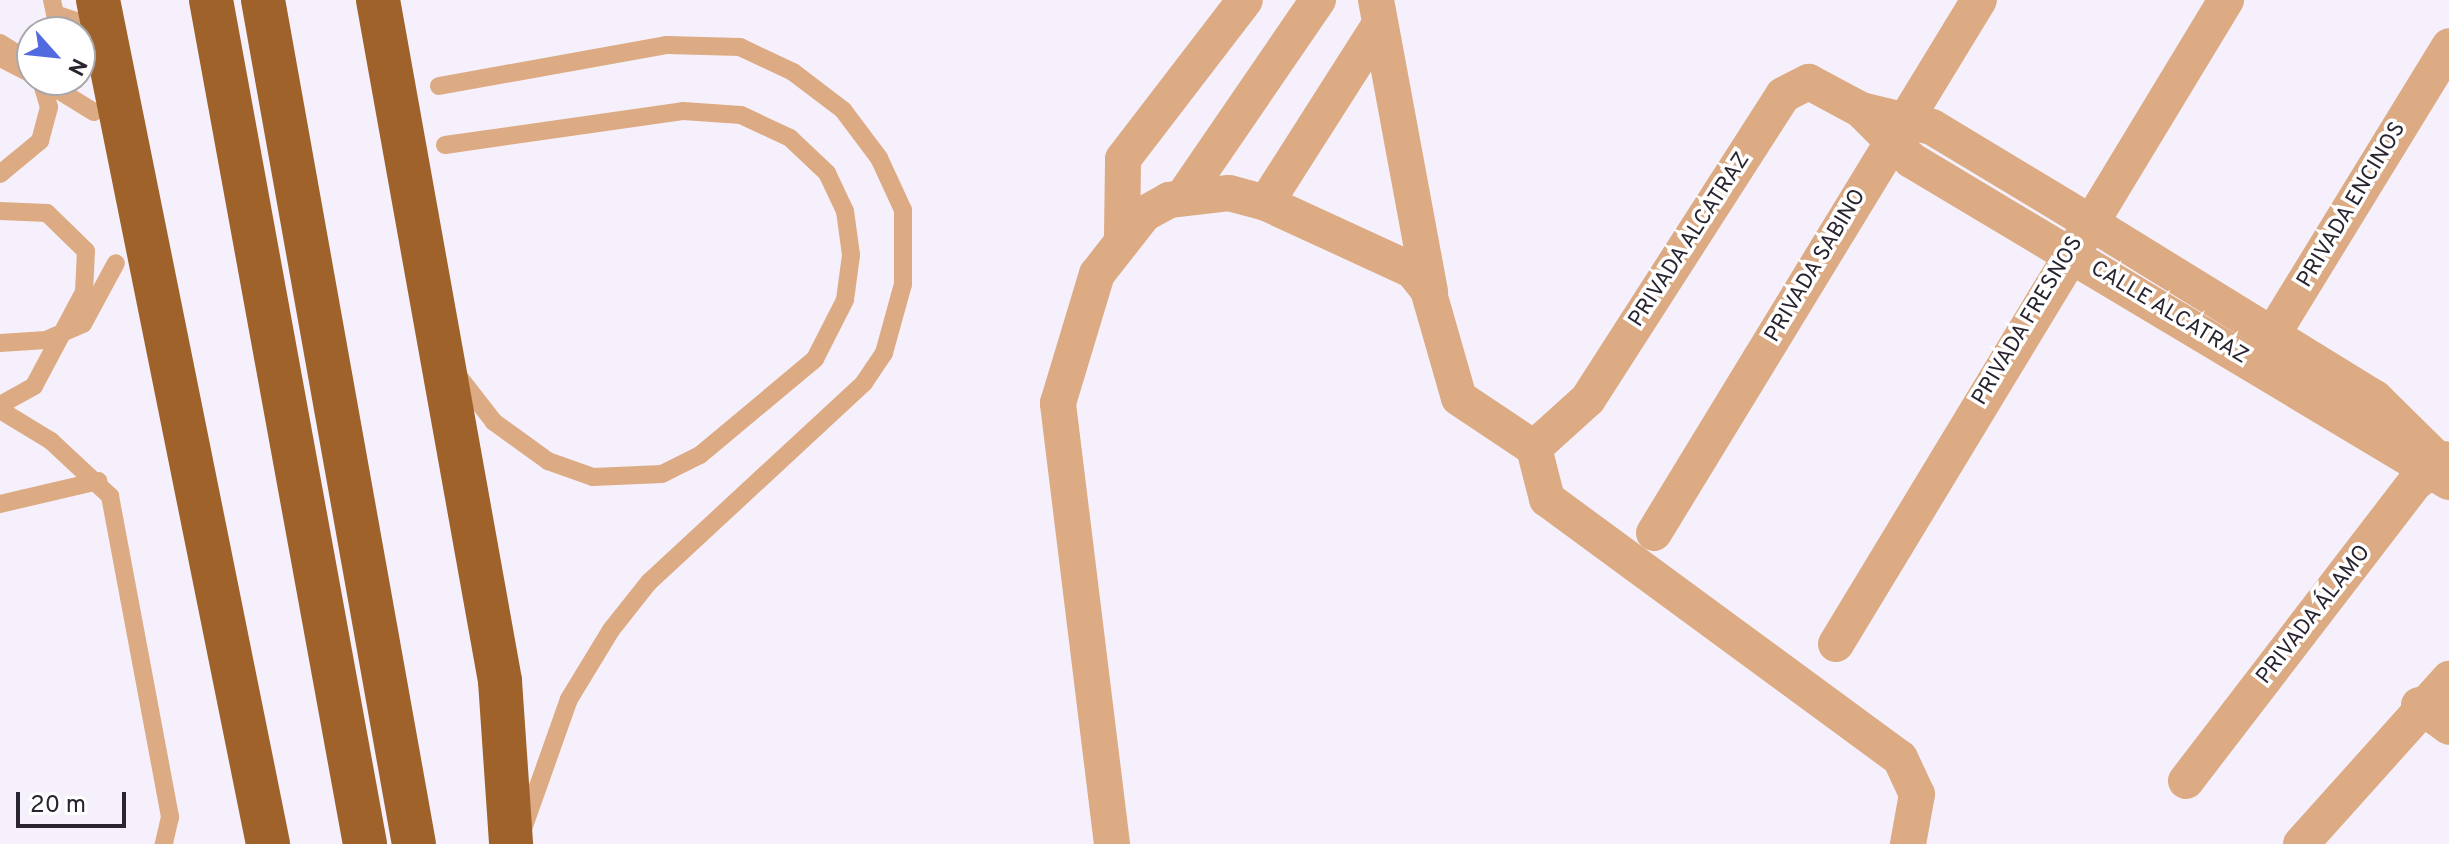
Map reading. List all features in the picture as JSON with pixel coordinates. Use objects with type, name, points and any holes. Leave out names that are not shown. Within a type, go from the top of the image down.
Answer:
[{"type":"highway","points":[[211,0],[365,844]]},
{"type":"highway","points":[[263,0],[414,844]]},
{"type":"highway","points":[[378,0],[500,681],[511,844]]},
{"type":"highway","points":[[101,15],[268,844]]},
{"type":"street","points":[[1122,234],[1123,159],[1245,0]]},
{"type":"street","points":[[1183,197],[1318,0]]},
{"type":"street","name":"PRIVADA SABINO","points":[[1654,533],[1979,0]]},
{"type":"street","name":"PRIVADA FRESNOS","points":[[1836,644],[2068,252],[2226,0]]},
{"type":"street","points":[[1266,203],[1378,12]]},
{"type":"street","points":[[1378,12],[1432,302],[1459,398],[1534,448],[1547,499],[1900,758],[1917,794],[1908,844]]},
{"type":"street","name":"PRIVADA ENCINOS","points":[[2263,349],[2449,46]]},
{"type":"street","name":"PRIVADA ALCATRAZ","points":[[1534,448],[1588,399],[1789,87],[1809,82],[1898,130]]},
{"type":"street","name":"CALLE ALCATRAZ","points":[[1898,130],[2088,221],[2263,349]]},
{"type":"street","name":"CALLE ALCATRAZ","points":[[1898,130],[2068,252],[2385,406],[2443,469]]},
{"type":"street","points":[[1112,844],[1058,403],[1097,274],[1122,234],[1144,214],[1183,197],[1229,193],[1266,203],[1412,270],[1432,302]]},
{"type":"street","name":"PRIVADA ÁLAMO","points":[[2186,781],[2443,469]]},
{"type":"street","points":[[2301,844],[2419,705],[2449,679]]},
{"type":"street","points":[[2419,705],[2449,727]]},
{"type":"lane","points":[[52,0],[55,14],[101,15]]},
{"type":"lane","points":[[439,86],[667,45],[740,47],[793,72],[843,110],[879,158],[903,210],[903,284],[884,353],[864,383],[649,582],[611,630],[552,738],[520,844]]},
{"type":"lane","points":[[0,174],[40,141],[49,107],[46,96]]},
{"type":"lane","points":[[68,96],[94,112]]},
{"type":"lane","points":[[442,360],[494,422],[548,461],[593,477],[662,474],[700,455],[815,359],[845,300],[851,255],[845,211],[827,173],[790,138],[741,115],[683,111],[445,145]]},
{"type":"lane","points":[[0,211],[47,213],[86,251],[84,292],[34,386],[0,407],[98,481],[113,503],[134,603],[170,817],[164,844]]},
{"type":"lane","points":[[0,343],[32,342],[83,324],[116,263]]},
{"type":"lane","points":[[0,504],[98,481]]}]
